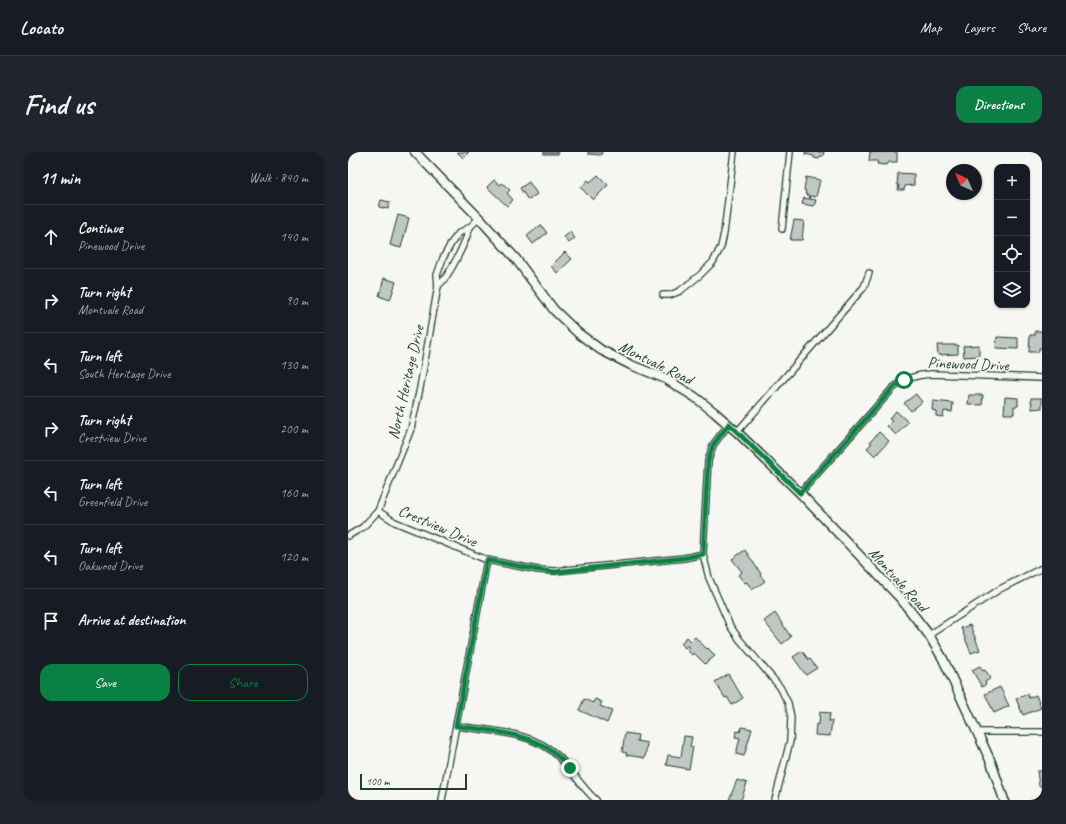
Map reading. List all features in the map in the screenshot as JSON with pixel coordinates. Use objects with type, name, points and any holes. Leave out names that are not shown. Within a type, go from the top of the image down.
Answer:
[{"type":"main road","name":"Montvale Road","points":[[415,152],[479,218],[516,259],[554,310],[578,333],[601,350],[631,365],[666,379],[695,397],[729,424],[800,493],[901,599],[929,635],[949,671],[991,762],[1004,800]]},
{"type":"street","points":[[663,295],[670,295],[680,291],[700,275],[713,262],[721,247],[734,152]]},
{"type":"street","points":[[782,229],[790,152]]},
{"type":"street","name":"North Heritage Drive","points":[[348,536],[363,527],[378,511],[411,429],[420,388],[438,286],[437,275],[443,258],[452,242],[459,233],[470,227],[479,218]]},
{"type":"street","name":"North Heritage Drive","points":[[438,286],[444,281],[467,237],[470,227]]},
{"type":"street","points":[[737,432],[864,287],[869,273]]},
{"type":"street","name":"Pinewood Drive","points":[[800,493],[893,388],[904,380],[918,374],[1042,378]]},
{"type":"street","points":[[729,424],[713,445],[708,461],[703,554],[709,578],[730,626],[780,687],[788,703],[792,718],[790,741],[775,800]]},
{"type":"street","name":"Crestview Drive","points":[[378,511],[395,522],[487,560],[538,570],[555,572],[684,558],[703,554]]},
{"type":"street","points":[[442,800],[487,560]]},
{"type":"street","points":[[929,635],[1000,589],[1042,568]]},
{"type":"street","points":[[456,726],[505,733],[545,746],[556,754],[570,768],[582,786],[596,800]]},
{"type":"street","points":[[978,732],[1042,732]]},
{"type":"building","points":[[457,152],[469,152],[463,158]]},
{"type":"building","points":[[544,152],[558,152],[558,154],[544,154]]},
{"type":"building","points":[[588,152],[602,152],[601,155],[588,154]]},
{"type":"building","points":[[805,152],[824,152],[823,156],[820,156],[819,159],[805,154]]},
{"type":"building","points":[[870,152],[897,152],[897,162],[889,162],[885,165],[877,164],[878,161],[869,161]]},
{"type":"building","points":[[898,173],[914,174],[914,185],[905,186],[904,190],[898,190]]},
{"type":"building","points":[[598,175],[608,185],[593,200],[581,188],[588,180],[590,182]]},
{"type":"building","points":[[806,177],[820,180],[816,197],[811,196],[810,199],[816,200],[814,206],[802,204],[804,198],[809,199],[810,196],[805,194],[806,191],[804,190]]},
{"type":"building","points":[[494,180],[500,185],[502,183],[510,190],[507,193],[513,200],[507,206],[487,187]]},
{"type":"building","points":[[529,182],[537,194],[528,200],[520,188]]},
{"type":"building","points":[[381,200],[390,202],[388,209],[379,207]]},
{"type":"building","points":[[398,215],[409,218],[401,248],[390,245]]},
{"type":"building","points":[[794,220],[804,221],[802,240],[790,240]]},
{"type":"building","points":[[541,225],[547,233],[533,244],[527,236]]},
{"type":"building","points":[[570,232],[575,238],[569,243],[564,237]]},
{"type":"building","points":[[565,252],[572,259],[557,273],[551,266]]},
{"type":"building","points":[[384,278],[396,282],[390,300],[379,296]]},
{"type":"building","points":[[1035,331],[1042,331],[1042,348],[1039,348],[1039,352],[1029,352],[1030,335],[1035,335]]},
{"type":"building","points":[[997,337],[1018,338],[1018,349],[996,348]]},
{"type":"building","points":[[937,345],[958,345],[958,354],[938,355]]},
{"type":"building","points":[[979,345],[979,356],[964,357],[963,346]]},
{"type":"building","points":[[916,394],[922,402],[911,411],[904,403]]},
{"type":"building","points":[[969,395],[983,395],[982,405],[968,404]]},
{"type":"building","points":[[1005,397],[1018,398],[1018,406],[1014,406],[1014,414],[1004,414]]},
{"type":"building","points":[[1031,398],[1042,398],[1042,408],[1032,409]]},
{"type":"building","points":[[933,401],[953,403],[952,412],[944,411],[943,417],[936,416],[936,411],[932,410]]},
{"type":"building","points":[[896,411],[908,422],[896,435],[887,426],[892,421],[889,419]]},
{"type":"building","points":[[879,432],[889,441],[875,456],[867,448]]},
{"type":"building","points":[[745,550],[765,581],[752,590],[747,582],[745,583],[738,575],[742,572],[732,559]]},
{"type":"building","points":[[775,613],[791,637],[782,644],[764,621]]},
{"type":"building","points":[[970,625],[980,650],[971,653],[961,628]]},
{"type":"building","points":[[687,637],[691,641],[695,637],[715,656],[705,664],[694,653],[692,655],[687,650],[690,647],[688,645],[685,648],[681,643]]},
{"type":"building","points":[[802,651],[817,668],[806,675],[793,657]]},
{"type":"building","points":[[980,666],[991,678],[985,682],[986,684],[982,687],[972,670]]},
{"type":"building","points":[[728,674],[743,698],[732,705],[727,697],[725,698],[715,682]]},
{"type":"building","points":[[1000,687],[1009,706],[994,713],[985,694]]},
{"type":"building","points":[[1027,694],[1029,698],[1036,695],[1041,708],[1023,715],[1016,699]]},
{"type":"building","points":[[584,699],[593,703],[595,699],[602,702],[600,706],[612,711],[607,723],[579,710]]},
{"type":"building","points":[[820,712],[830,713],[829,721],[832,721],[830,736],[815,735],[816,724],[819,724]]},
{"type":"building","points":[[742,727],[752,729],[744,756],[736,754],[740,738],[735,737],[737,731],[740,732]]},
{"type":"building","points":[[625,733],[638,735],[637,741],[647,743],[645,758],[626,755],[627,753],[622,752]]},
{"type":"building","points":[[684,736],[692,737],[690,747],[693,747],[689,769],[666,765],[668,755],[681,757]]},
{"type":"building","points":[[1037,771],[1042,771],[1042,786],[1039,786]]},
{"type":"building","points":[[737,780],[747,783],[741,800],[729,800]]},
{"type":"route","points":[[570,768],[556,754],[545,746],[527,739],[505,733],[456,726],[487,560],[555,572],[684,558],[703,554],[708,461],[713,445],[729,424],[800,493],[893,388],[904,380]]}]
